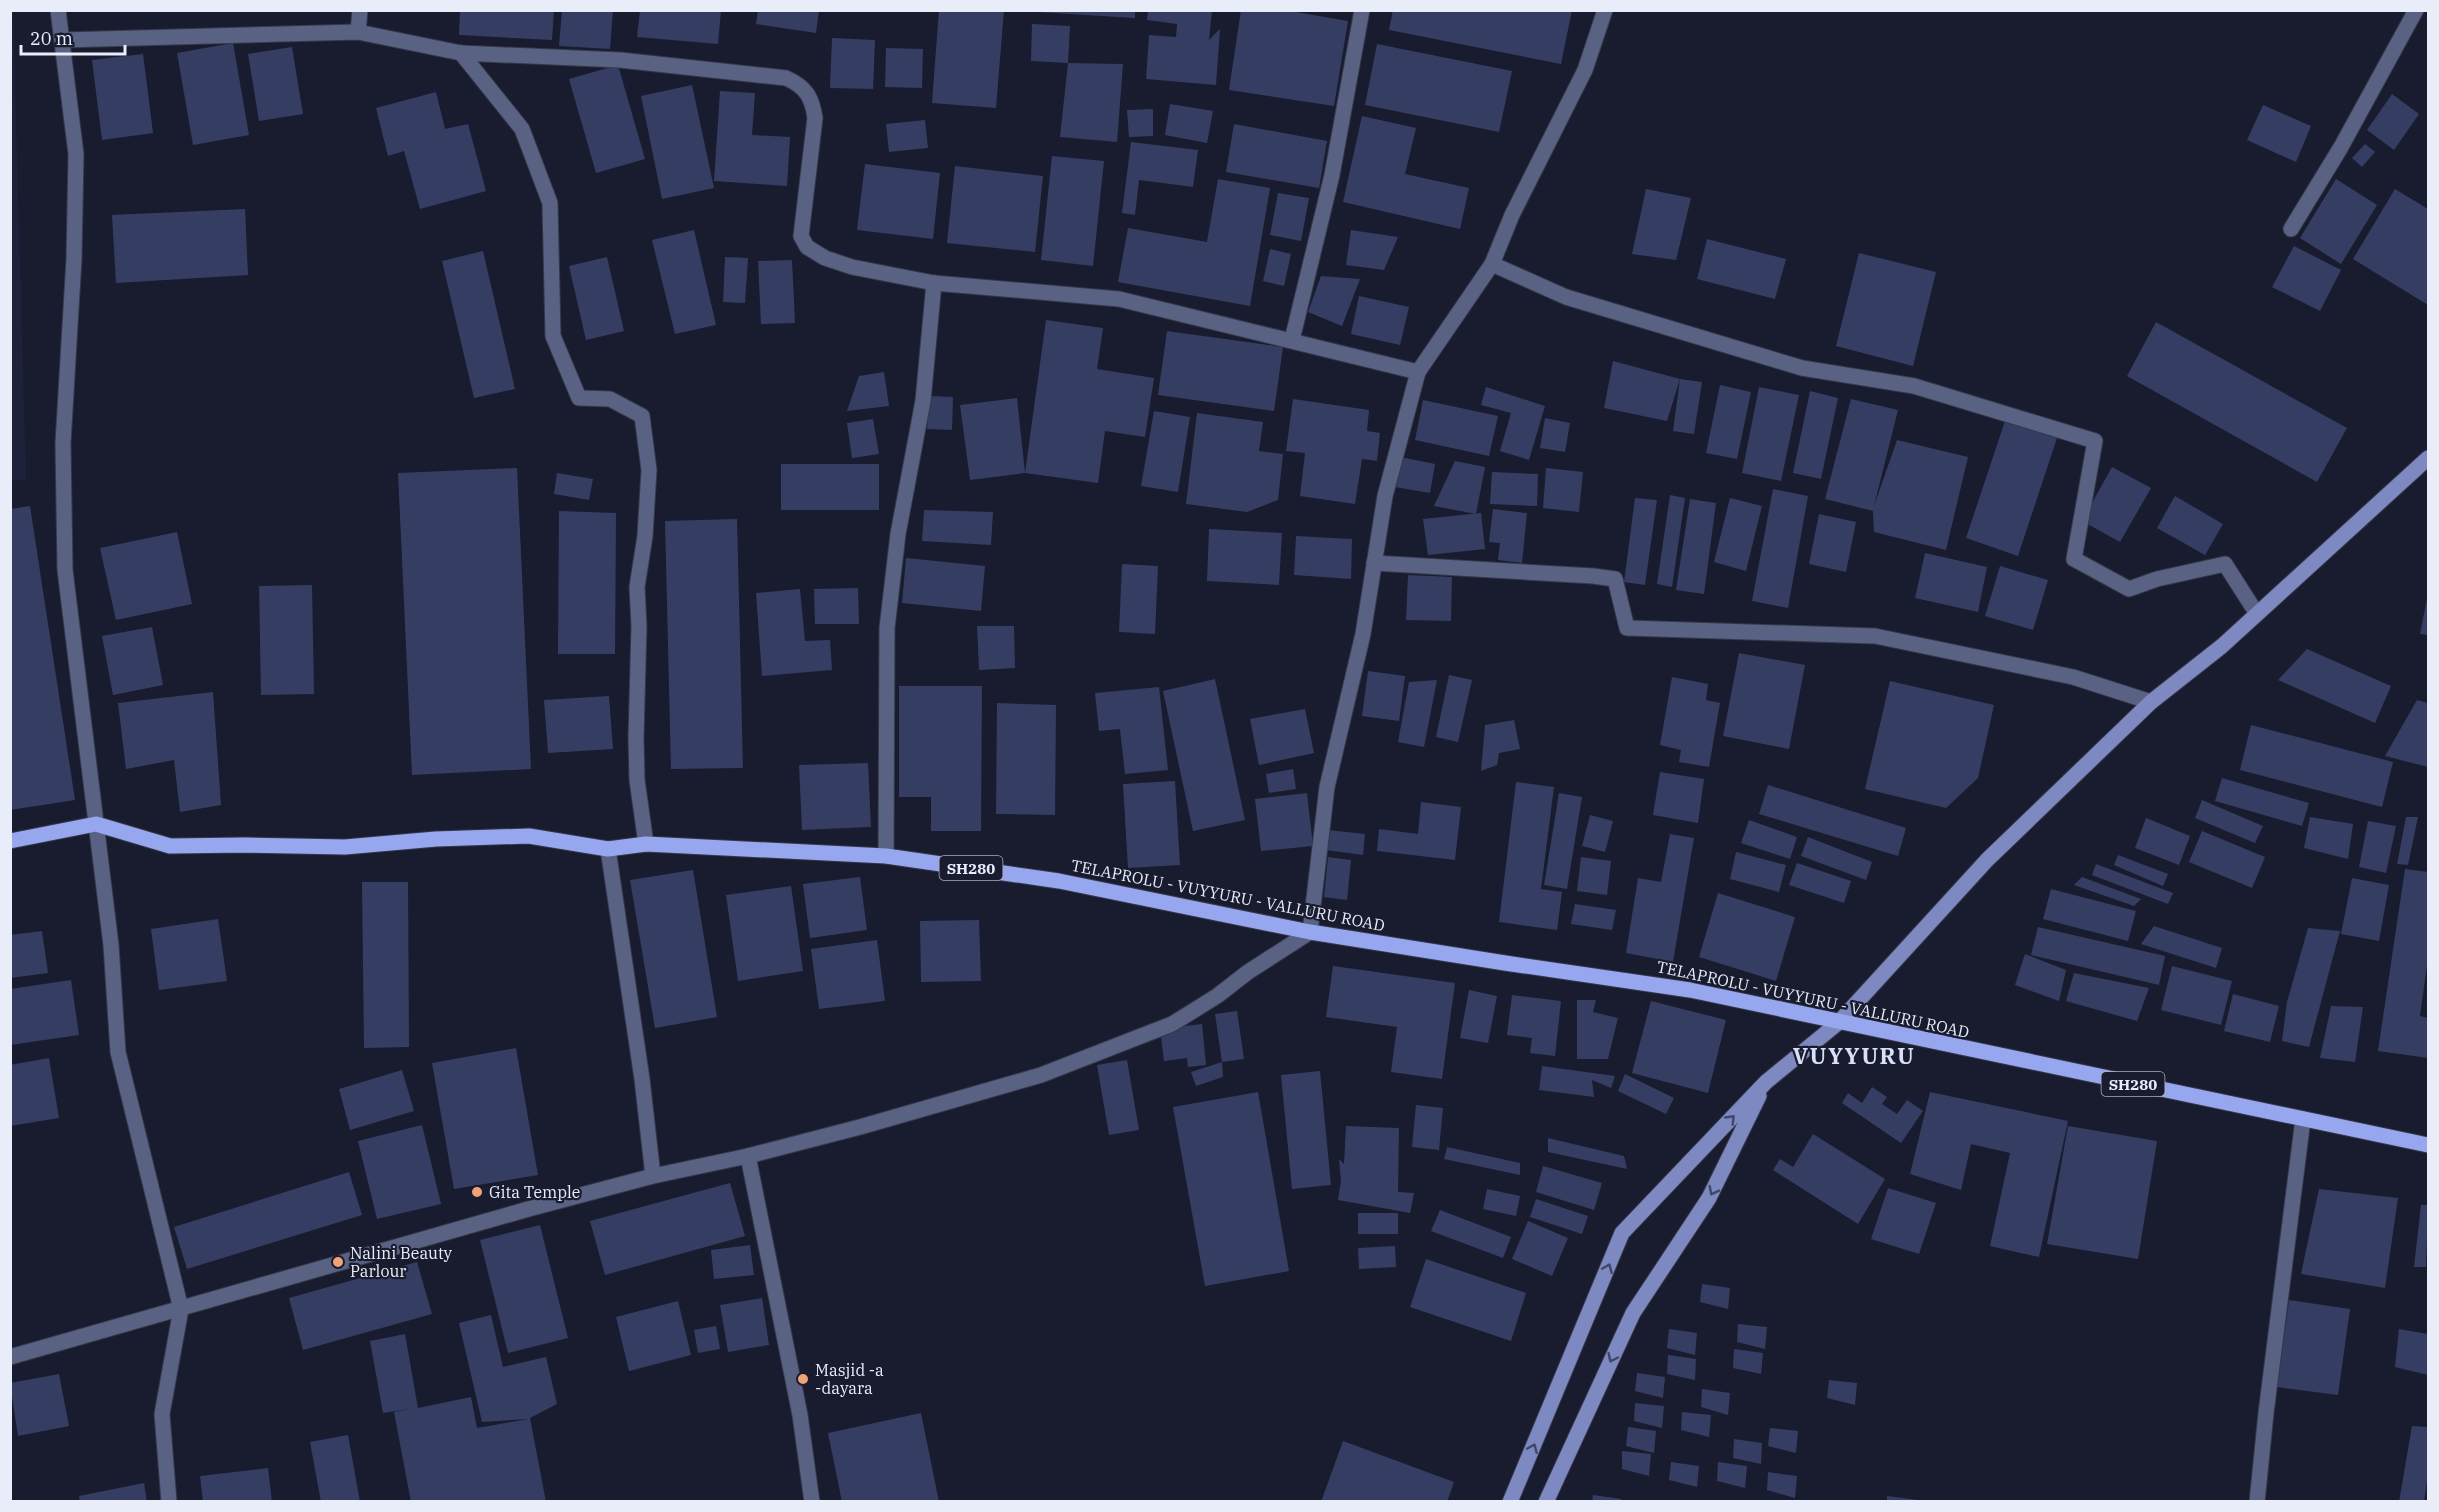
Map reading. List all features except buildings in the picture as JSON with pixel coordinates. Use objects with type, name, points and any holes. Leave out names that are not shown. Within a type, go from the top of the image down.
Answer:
[{"type":"main road","points":[[1510,1502],[1622,1233],[1766,1082],[1838,1023],[1987,860],[2151,702],[2222,646],[2428,458]]},
{"type":"main road","name":"TELAPROLU - VUYYURU - VALLURU ROAD","points":[[10,841],[96,824],[170,846],[244,844],[345,847],[436,839],[529,836],[608,849],[646,844],[886,856],[1059,881],[1310,932],[1690,990],[1838,1023],[2428,1145]]},
{"type":"main road","points":[[1546,1502],[1634,1313],[1709,1198],[1766,1082]]},
{"type":"street","points":[[58,10],[76,154],[74,259],[63,443],[65,570],[111,945],[118,1052],[181,1309],[162,1414],[169,1502]]},
{"type":"street","points":[[358,32],[360,10]]},
{"type":"street","points":[[1292,340],[1332,175],[1362,10]]},
{"type":"street","points":[[10,1357],[521,1211],[653,1176],[748,1156],[941,1106],[1041,1075],[1173,1024],[1310,932],[1327,787],[1363,634],[1385,496],[1418,372],[1492,264],[1512,215],[1585,70],[1605,10]]},
{"type":"street","points":[[2291,229],[2341,147],[2416,10]]},
{"type":"street","points":[[63,40],[358,32],[461,53],[620,60],[786,78],[798,83],[812,100],[815,118],[801,236],[807,247],[825,258],[852,267],[934,283],[1119,299],[1418,372]]},
{"type":"street","points":[[461,53],[522,129],[550,203],[553,336],[579,398],[610,399],[642,416],[649,470],[645,536],[637,587],[639,626],[636,738],[637,780],[646,844]]},
{"type":"street","points":[[1492,264],[1566,297],[1791,364],[1914,386],[2095,441],[2074,560],[2129,589],[2157,579],[2225,564],[2257,614]]},
{"type":"street","points":[[886,856],[887,628],[898,534],[922,401],[934,283]]},
{"type":"street","points":[[1374,563],[1615,579],[1627,628],[1875,636],[2073,677],[2151,702]]},
{"type":"street","points":[[608,849],[642,1079],[653,1176]]},
{"type":"street","points":[[2257,1502],[2303,1119]]},
{"type":"street","points":[[748,1156],[800,1415],[812,1502]]},
{"type":"shaded area","points":[[10,11],[13,11],[26,480],[11,481]]},
{"type":"place","name":"Gita Temple","points":[[477,1192]]},
{"type":"place","name":"Nalini Beauty Parlour","points":[[338,1262]]},
{"type":"place","name":"Masjid -a -dayara","points":[[803,1379]]},
{"type":"district","name":"VUYYURU","points":[[1854,1055]]}]
